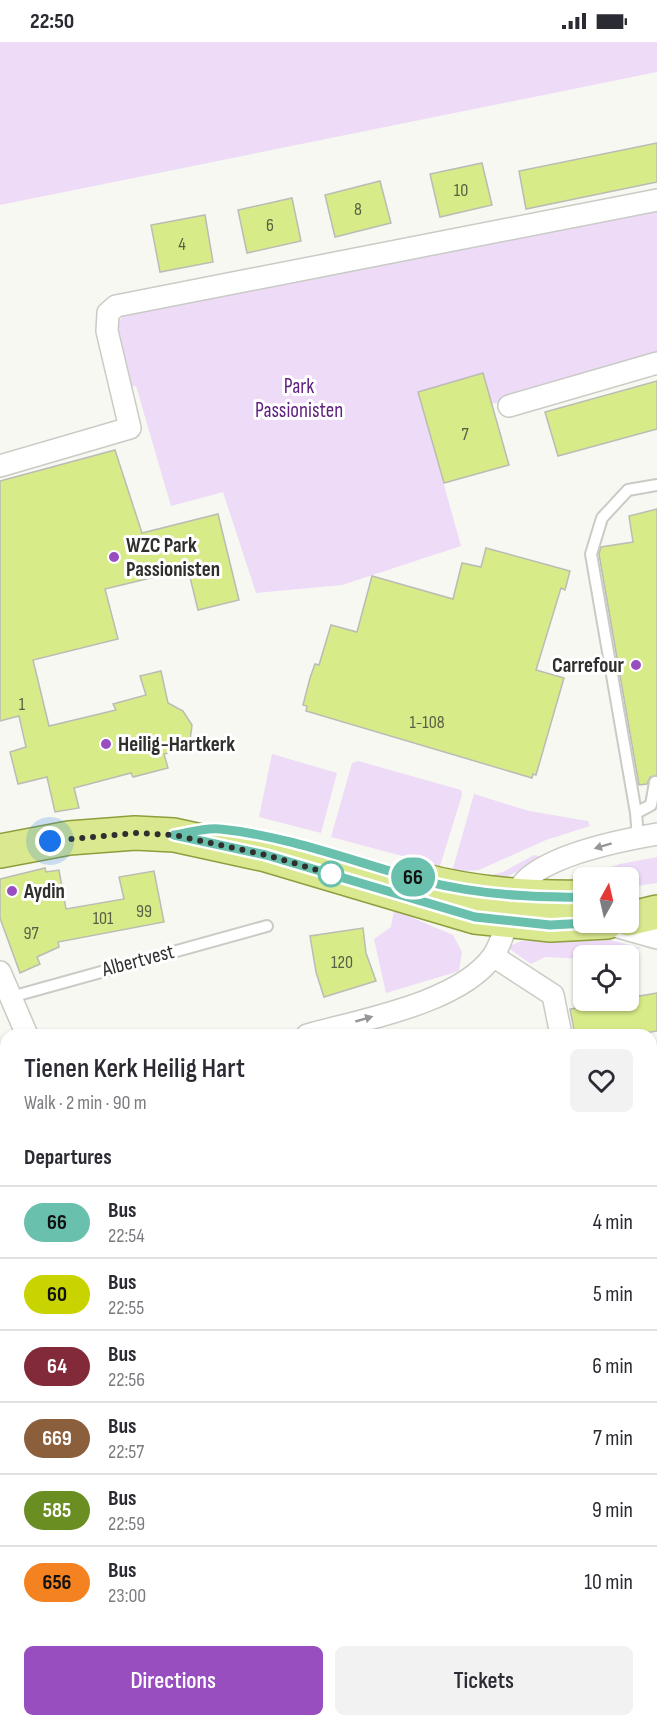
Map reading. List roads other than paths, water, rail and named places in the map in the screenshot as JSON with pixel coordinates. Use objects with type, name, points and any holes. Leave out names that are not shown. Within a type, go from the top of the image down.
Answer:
[{"type":"main road","points":[[174,835],[218,828],[274,840],[426,881],[512,909],[550,925],[573,924]]},
{"type":"main road","points":[[0,851],[69,838],[135,833],[174,835],[266,855],[475,917],[573,899]]},
{"type":"main road","points":[[639,894],[657,893]]},
{"type":"main road","points":[[639,916],[657,912]]},
{"type":"street","points":[[0,466],[130,428],[107,331],[108,313],[116,306],[657,200]]},
{"type":"street","points":[[509,406],[657,363]]},
{"type":"street","points":[[327,1029],[452,991],[477,974],[493,956],[512,909],[518,887],[526,878],[538,869],[608,844],[647,836]]},
{"type":"street","points":[[639,933],[657,938]]},
{"type":"street","points":[[493,956],[553,995],[560,1029]]},
{"type":"street","points":[[0,972],[24,1029]]},
{"type":"lane","points":[[647,836],[636,813],[591,554],[602,518],[628,490],[657,484]]},
{"type":"lane","points":[[636,813],[651,805],[655,782]]},
{"type":"lane","name":"Albertvest","points":[[10,997],[267,926]]},
{"type":"place","name":"WZC Park Passionisten","points":[[114,557]]},
{"type":"place","name":"Carrefour","points":[[636,665]]},
{"type":"place","name":"Heilig-Hartkerk","points":[[106,744]]},
{"type":"place","name":"Aydin","points":[[12,891]]},
{"type":"park label","name":"Park Passionisten","points":[[299,398]]}]
